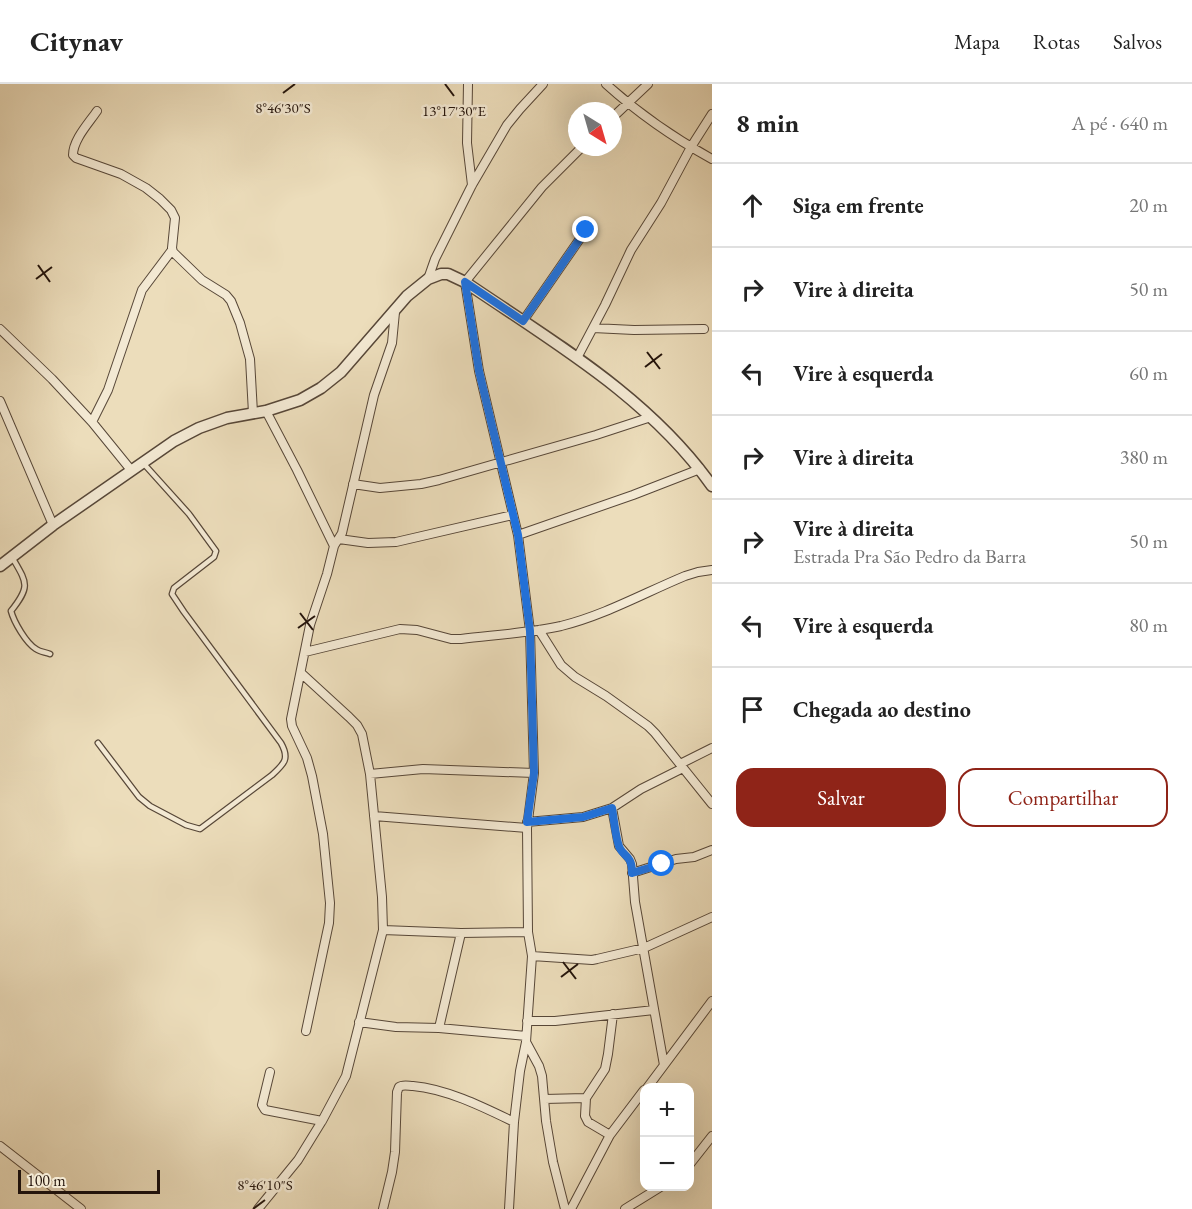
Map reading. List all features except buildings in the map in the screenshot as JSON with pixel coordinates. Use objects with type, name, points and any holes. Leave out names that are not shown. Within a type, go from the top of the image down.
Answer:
[{"type":"street","points":[[468,84],[467,143],[472,185]]},
{"type":"street","points":[[428,279],[435,259],[472,185],[507,125],[543,84]]},
{"type":"street","points":[[606,84],[627,103],[712,159]]},
{"type":"street","points":[[622,108],[648,84]]},
{"type":"street","points":[[92,422],[108,390],[142,290],[172,250],[175,218],[171,210],[146,188],[121,174],[73,155],[79,139],[97,111]]},
{"type":"street","points":[[577,358],[631,250],[712,114]]},
{"type":"street","points":[[509,1209],[514,1122],[526,1039],[532,956],[528,932],[527,825],[534,773],[534,631],[518,535],[479,371],[465,282],[542,187],[573,156]]},
{"type":"street","points":[[523,321],[586,230]]},
{"type":"street","points":[[172,250],[202,280],[226,295],[231,301],[250,359],[253,413]]},
{"type":"street","points":[[0,566],[53,525],[174,441],[199,428],[227,418],[266,411],[300,400],[331,380],[341,372],[407,296],[428,279],[441,274],[448,274],[465,282],[577,358],[651,417],[700,469],[712,486]]},
{"type":"street","points":[[306,1031],[329,923],[330,903],[323,834],[312,776],[291,719],[310,625],[336,543],[344,528],[374,395],[392,343],[394,312]]},
{"type":"street","points":[[593,328],[704,329]]},
{"type":"street","points":[[0,329],[52,379],[92,422],[131,470]]},
{"type":"street","points":[[0,401],[53,525]]},
{"type":"street","points":[[266,411],[336,543]]},
{"type":"street","points":[[353,484],[380,488],[421,484],[501,463],[651,417]]},
{"type":"street","points":[[518,535],[700,469]]},
{"type":"street","points":[[336,543],[396,542],[513,514]]},
{"type":"street","points":[[305,652],[400,629],[417,630],[451,639],[534,631],[605,612],[685,576],[712,570]]},
{"type":"street","points":[[534,631],[561,665],[575,677],[648,726],[712,804]]},
{"type":"street","points":[[258,1209],[298,1160],[346,1076],[383,930],[370,774],[362,734],[357,725],[301,673]]},
{"type":"street","points":[[374,816],[527,825],[583,817],[612,808],[712,748]]},
{"type":"street","points":[[370,774],[423,769],[534,773]]},
{"type":"street","points":[[612,808],[619,846],[632,864],[635,902],[664,1065]]},
{"type":"street","points":[[632,873],[712,850]]},
{"type":"street","points":[[532,956],[592,960],[644,948],[712,917]]},
{"type":"street","points":[[383,930],[461,933],[528,932]]},
{"type":"street","points":[[439,1028],[461,933]]},
{"type":"street","points":[[650,1083],[712,1001]]},
{"type":"street","points":[[527,1021],[555,1021],[654,1010]]},
{"type":"street","points":[[610,1135],[588,1122],[585,1116],[586,1098],[605,1069],[613,1014]]},
{"type":"street","points":[[359,1022],[396,1027],[439,1028],[526,1039]]},
{"type":"street","points":[[526,1039],[542,1076],[553,1162],[565,1209]]},
{"type":"street","points":[[270,1072],[262,1105],[265,1110],[322,1121]]},
{"type":"street","points":[[383,1209],[394,1162],[399,1088],[403,1086],[424,1087],[440,1091],[486,1108],[514,1122]]},
{"type":"street","points":[[571,1209],[610,1135],[640,1097]]},
{"type":"street","points":[[544,1099],[586,1098]]},
{"type":"street","points":[[694,1159],[712,1137]]},
{"type":"street","points":[[0,1146],[81,1209]]},
{"type":"street","points":[[626,1209],[654,1191]]},
{"type":"lane","points":[[98,743],[139,797],[150,806],[186,825],[200,829],[272,775],[286,757],[281,743],[172,594],[174,588],[214,556],[216,551],[189,514],[143,463]]},
{"type":"lane","points":[[12,557],[26,585],[25,592],[11,611],[13,620],[31,645],[50,654]]},
{"type":"route","points":[[586,230],[523,321],[465,282],[479,371],[518,535],[530,631],[534,773],[527,822],[583,817],[612,808],[618,843],[620,849],[630,859],[632,873],[662,864]]}]
